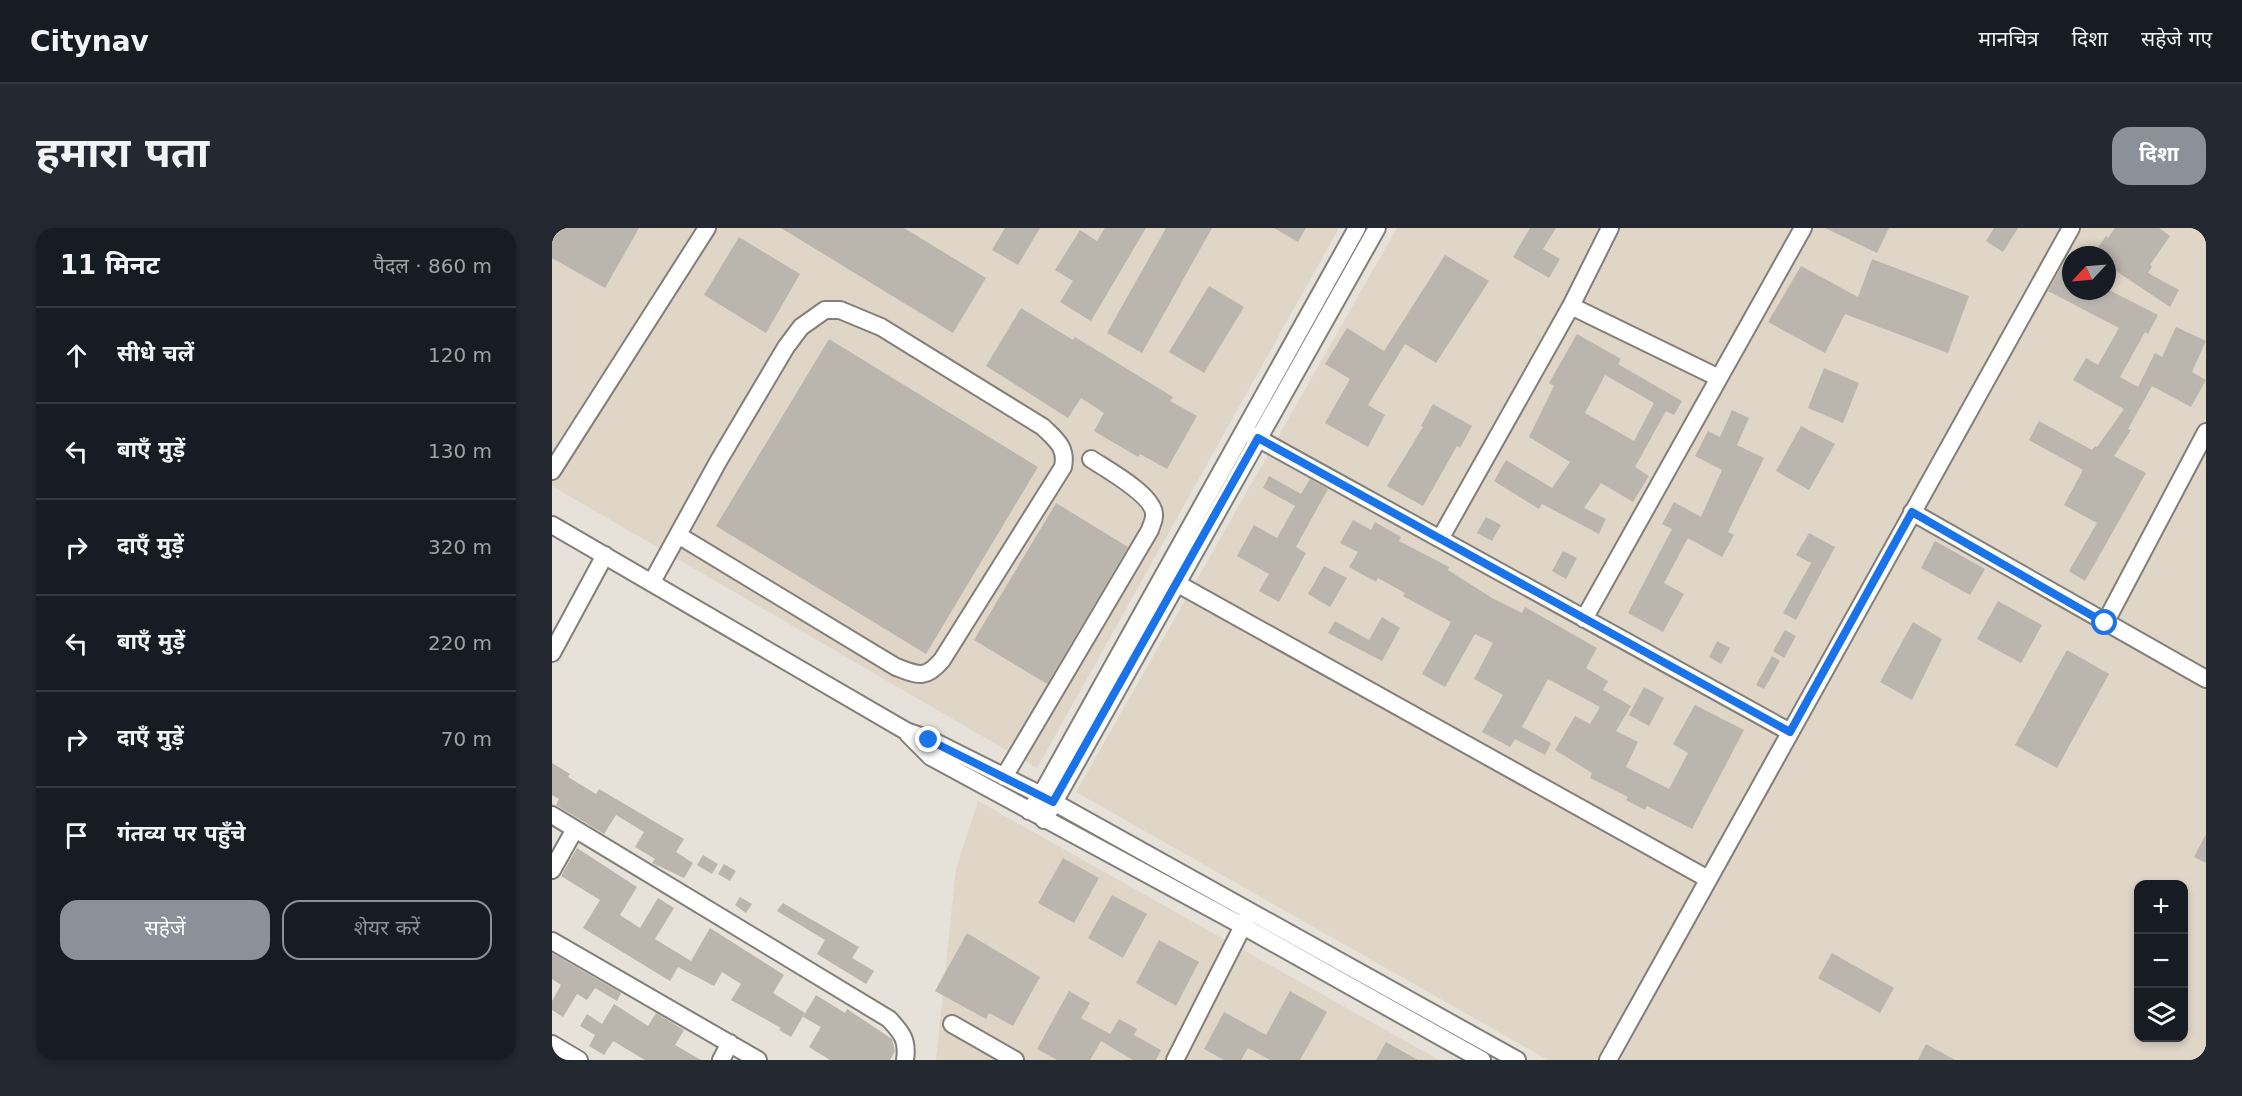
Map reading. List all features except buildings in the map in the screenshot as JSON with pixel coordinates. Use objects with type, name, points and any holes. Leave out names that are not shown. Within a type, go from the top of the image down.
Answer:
[{"type":"street","points":[[552,471],[707,228]]},
{"type":"street","points":[[1044,820],[1047,799],[1251,434],[1357,228]]},
{"type":"street","points":[[1251,434],[1377,228]]},
{"type":"street","points":[[1440,539],[1571,306],[1610,228]]},
{"type":"street","points":[[1584,619],[1803,228]]},
{"type":"street","points":[[1608,1060],[2070,228]]},
{"type":"street","points":[[1571,306],[1719,378]]},
{"type":"street","points":[[652,582],[678,535],[786,347],[801,327],[825,310],[840,310],[881,327],[1042,427],[1061,444],[1065,455],[1063,467],[942,660],[932,672],[919,675],[896,667],[678,535]]},
{"type":"street","points":[[1251,434],[1790,732]]},
{"type":"street","points":[[2105,623],[2204,442]]},
{"type":"street","points":[[1004,777],[1150,530],[1155,515],[1151,505],[1140,493],[1091,459]]},
{"type":"street","points":[[1912,512],[2206,679]]},
{"type":"street","points":[[552,525],[906,731],[929,740],[1047,799],[1482,1060]]},
{"type":"street","points":[[552,653],[605,555]]},
{"type":"street","points":[[1169,580],[1708,879]]},
{"type":"street","points":[[906,731],[931,757],[1044,820],[1247,919],[1516,1060]]},
{"type":"street","points":[[1029,811],[1047,799]]},
{"type":"street","points":[[552,815],[889,1019],[903,1033],[907,1046],[905,1060]]},
{"type":"street","points":[[552,870],[575,829]]},
{"type":"street","points":[[1174,1060],[1247,919]]},
{"type":"street","points":[[552,941],[758,1060]]},
{"type":"street","points":[[952,1024],[1015,1060]]},
{"type":"street","points":[[721,1060],[730,1043]]},
{"type":"street","points":[[555,1051],[579,1060]]},
{"type":"shaded area","points":[[552,228],[1339,228],[1037,768],[552,486]]},
{"type":"shaded area","points":[[1397,228],[2206,228],[2206,1060],[1548,1060],[1076,792]]},
{"type":"shaded area","points":[[978,801],[1439,1060],[936,1060],[956,869]]},
{"type":"route","points":[[929,740],[1053,802],[1258,438],[1790,732],[1912,512],[2105,623]]}]
